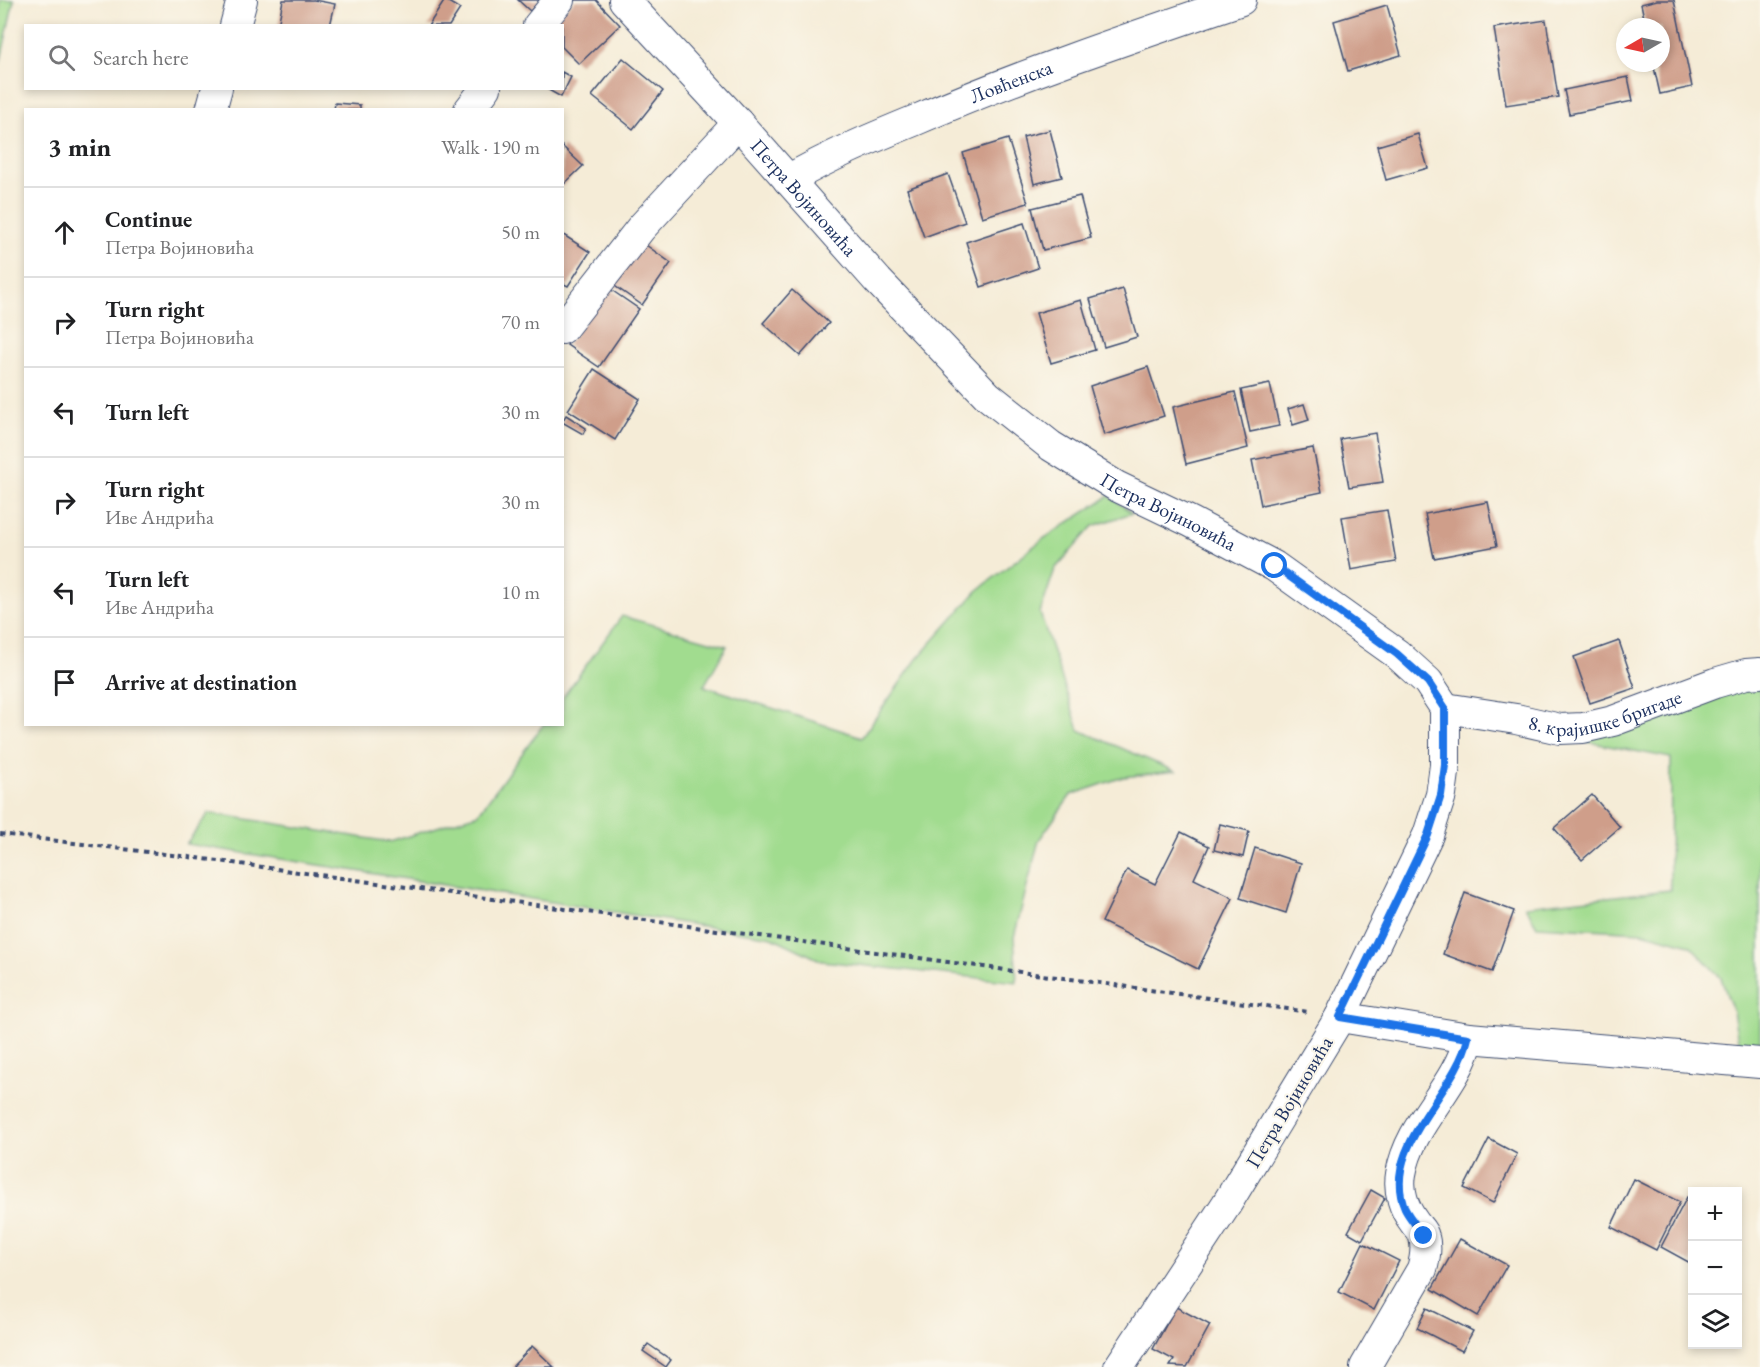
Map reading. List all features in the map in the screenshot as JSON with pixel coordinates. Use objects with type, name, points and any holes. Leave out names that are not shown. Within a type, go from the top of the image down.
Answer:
[{"type":"street","points":[[236,24],[242,0]]},
{"type":"street","points":[[540,24],[559,0]]},
{"type":"street","name":"Петра Војиновића","points":[[624,0],[738,123],[878,281],[988,396],[1051,446],[1116,486],[1275,566],[1397,654],[1428,682],[1445,708],[1445,765],[1441,795],[1428,835],[1340,1017],[1226,1205],[1119,1367]]},
{"type":"street","name":"Ловћенска","points":[[788,180],[825,159],[947,106],[1064,61],[1241,0]]},
{"type":"street","points":[[212,108],[216,90]]},
{"type":"street","points":[[471,108],[484,90]]},
{"type":"street","name":"Петра Војиновића","points":[[564,326],[641,228],[738,123]]},
{"type":"street","name":"8. крајишке бригаде","points":[[1445,708],[1516,719],[1560,729],[1583,728],[1613,721],[1715,683],[1746,674],[1760,673]]},
{"type":"street","points":[[1340,1017],[1468,1038],[1760,1063]]},
{"type":"street","points":[[1365,1367],[1422,1269],[1426,1257],[1424,1236],[1406,1210],[1400,1177],[1410,1142],[1465,1054],[1468,1038]]},
{"type":"path","points":[[0,834],[197,858],[1340,1017]]},
{"type":"green space","points":[[0,0],[14,0],[0,64]]},
{"type":"green space","points":[[1109,496],[1132,513],[1093,526],[1055,569],[1040,613],[1079,730],[1175,771],[1123,777],[1071,795],[1039,840],[1014,937],[1017,982],[822,961],[772,937],[186,844],[209,813],[390,842],[478,814],[542,726],[564,726],[564,696],[622,616],[727,646],[704,686],[862,737],[917,659],[977,591],[1043,539]]},
{"type":"green space","points":[[1760,685],[1760,1059],[1741,1057],[1733,1012],[1721,978],[1690,945],[1642,932],[1537,926],[1525,906],[1670,890],[1671,758],[1583,741],[1710,695]]},
{"type":"building","points":[[283,0],[314,0],[335,4],[330,24],[278,24]]},
{"type":"building","points":[[445,0],[460,9],[450,24],[429,24]]},
{"type":"building","points":[[518,0],[540,0],[530,11]]},
{"type":"building","points":[[575,0],[596,0],[620,25],[579,64],[564,49],[564,24],[550,24]]},
{"type":"building","points":[[1657,0],[1674,0],[1692,87],[1660,94],[1655,72],[1670,72],[1670,18],[1644,18],[1641,4]]},
{"type":"building","points":[[1387,5],[1401,55],[1348,71],[1334,21]]},
{"type":"building","points":[[1546,20],[1558,97],[1506,105],[1494,28]]},
{"type":"building","points":[[623,58],[663,91],[633,129],[592,96]]},
{"type":"building","points":[[564,73],[571,77],[561,97],[549,90],[564,90]]},
{"type":"building","points":[[1628,77],[1633,101],[1569,114],[1564,90]]},
{"type":"building","points":[[335,103],[360,105],[360,108],[334,108]]},
{"type":"building","points":[[1050,130],[1062,177],[1034,184],[1023,137]]},
{"type":"building","points":[[1418,134],[1428,168],[1386,180],[1377,146]]},
{"type":"building","points":[[1008,139],[1028,203],[982,217],[963,153]]},
{"type":"building","points":[[564,148],[583,166],[564,184]]},
{"type":"building","points":[[948,174],[965,222],[924,237],[907,189]]},
{"type":"building","points":[[1080,196],[1091,238],[1043,250],[1032,208]]},
{"type":"building","points":[[1024,223],[1038,268],[981,287],[966,242]]},
{"type":"building","points":[[564,235],[590,252],[568,286],[564,284]]},
{"type":"building","points":[[639,240],[671,263],[642,305],[609,282]]},
{"type":"building","points":[[607,287],[639,309],[599,367],[567,345]]},
{"type":"building","points":[[1123,289],[1137,337],[1104,347],[1090,299]]},
{"type":"building","points":[[792,290],[829,323],[800,356],[763,323]]},
{"type":"building","points":[[1081,300],[1095,350],[1051,363],[1036,313]]},
{"type":"building","points":[[1148,367],[1164,416],[1104,435],[1090,386]]},
{"type":"building","points":[[594,369],[640,399],[615,440],[568,410]]},
{"type":"building","points":[[1270,384],[1279,426],[1250,432],[1241,390]]},
{"type":"building","points":[[1235,392],[1248,448],[1186,464],[1173,407]]},
{"type":"building","points":[[1304,404],[1309,420],[1293,425],[1288,409]]},
{"type":"building","points":[[566,415],[586,428],[583,434],[564,423]]},
{"type":"building","points":[[1375,433],[1383,482],[1349,487],[1340,439]]},
{"type":"building","points":[[1313,448],[1322,492],[1261,505],[1252,460]]},
{"type":"building","points":[[1488,502],[1497,546],[1434,558],[1425,514]]},
{"type":"building","points":[[1387,510],[1396,562],[1351,570],[1342,517]]},
{"type":"building","points":[[1619,641],[1635,688],[1590,703],[1574,657]]},
{"type":"building","points":[[1592,795],[1620,827],[1582,860],[1554,828]]},
{"type":"building","points":[[1220,824],[1249,831],[1243,857],[1214,850]]},
{"type":"building","points":[[1181,832],[1209,846],[1194,879],[1233,898],[1198,969],[1102,922],[1127,870],[1155,884]]},
{"type":"building","points":[[1255,848],[1301,863],[1286,913],[1240,898]]},
{"type":"building","points":[[1465,893],[1514,911],[1492,972],[1443,954]]},
{"type":"building","points":[[1489,1139],[1517,1154],[1493,1203],[1464,1188]]},
{"type":"building","points":[[1634,1179],[1680,1202],[1656,1250],[1611,1227]]},
{"type":"building","points":[[1371,1190],[1385,1198],[1362,1240],[1348,1232]]},
{"type":"building","points":[[1687,1197],[1688,1262],[1661,1247]]},
{"type":"building","points":[[1460,1239],[1507,1265],[1478,1316],[1432,1289]]},
{"type":"building","points":[[1363,1243],[1399,1261],[1374,1310],[1339,1292]]},
{"type":"building","points":[[1176,1307],[1210,1325],[1187,1367],[1170,1366],[1174,1360],[1153,1349]]},
{"type":"building","points":[[1427,1308],[1473,1331],[1462,1351],[1417,1328]]},
{"type":"building","points":[[648,1344],[671,1360],[666,1367],[643,1351]]},
{"type":"building","points":[[532,1346],[554,1367],[512,1367]]},
{"type":"route","points":[[1275,566],[1397,654],[1428,682],[1445,708],[1445,765],[1441,795],[1428,835],[1340,1017],[1468,1038],[1465,1054],[1410,1142],[1404,1159],[1400,1177],[1402,1197],[1406,1210],[1424,1236]]}]
